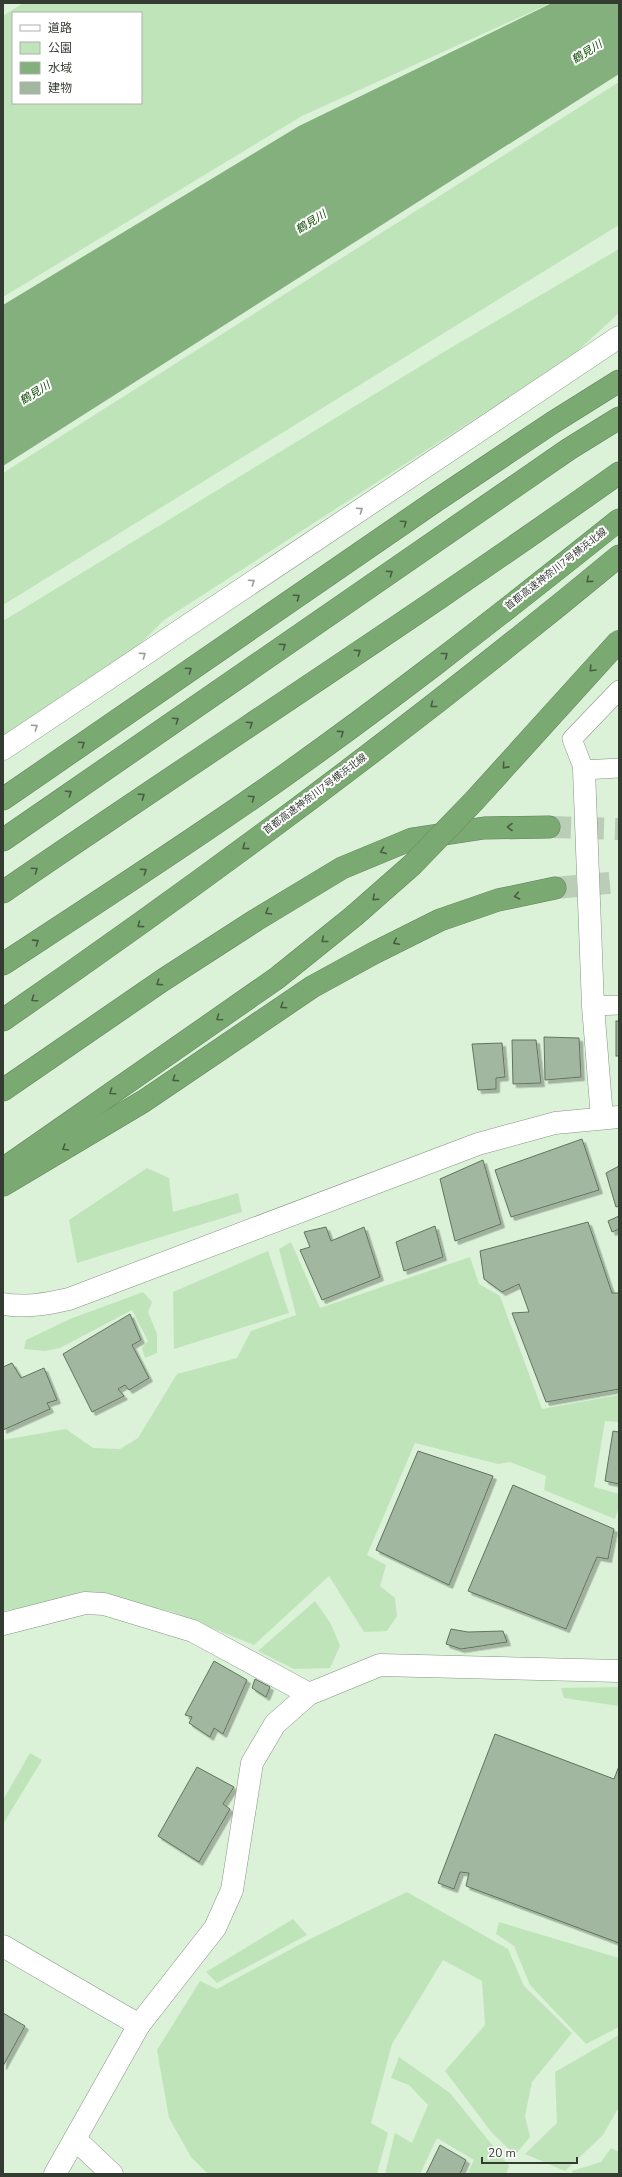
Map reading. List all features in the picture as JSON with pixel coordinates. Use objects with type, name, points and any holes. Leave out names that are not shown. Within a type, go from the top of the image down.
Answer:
[{"type":"highway","points":[[3,799],[437,500],[552,423],[619,381]]},
{"type":"highway","points":[[3,840],[570,449],[619,418]]},
{"type":"highway","points":[[3,892],[173,775],[408,619],[619,473]]},
{"type":"highway","name":"首都高速神奈川7号横浜北線","points":[[3,964],[255,796],[414,679],[618,520]]},
{"type":"highway","name":"首都高速神奈川7号横浜北線","points":[[3,1020],[126,935],[332,782],[430,707],[619,556]]},
{"type":"highway","points":[[3,1169],[277,978],[354,916],[412,865],[474,801],[619,641]]},
{"type":"highway","points":[[3,1090],[176,972],[256,920],[342,868],[412,839],[484,828],[549,827]]},
{"type":"highway","points":[[3,1185],[144,1101],[312,987],[374,952],[440,920],[498,900],[555,888]]},
{"type":"street","points":[[3,749],[619,337]]},
{"type":"street","points":[[3,1304],[16,1306],[41,1305],[68,1299],[478,1144],[555,1123],[611,1118],[593,1006],[584,770]]},
{"type":"street","points":[[3,1624],[86,1603],[104,1604],[193,1631],[309,1694]]},
{"type":"street","points":[[55,2174],[139,2025],[215,1928],[232,1890],[252,1763],[275,1724],[309,1694],[380,1665],[619,1672]]},
{"type":"street","points":[[3,1946],[139,2025]]},
{"type":"street","points":[[75,2139],[112,2174]]},
{"type":"lane","points":[[619,690],[572,739],[584,770],[619,768]]},
{"type":"lane","points":[[593,1006],[619,1005]]},
{"type":"green space","points":[[23,3],[551,3],[302,116],[3,297],[3,16]]},
{"type":"green space","points":[[619,82],[619,225],[3,605],[3,473]]},
{"type":"green space","points":[[619,249],[619,313],[572,356],[164,620],[135,649],[3,742],[3,621],[442,353]]},
{"type":"green space","points":[[147,1168],[169,1178],[173,1212],[238,1193],[242,1212],[77,1263],[69,1220]]},
{"type":"green space","points":[[291,1242],[320,1308],[470,1257],[479,1284],[500,1296],[542,1409],[619,1395],[619,1422],[605,1421],[594,1487],[619,1494],[619,1507],[615,1519],[544,1490],[546,1476],[510,1462],[498,1464],[415,1443],[367,1555],[386,1565],[380,1586],[395,1598],[397,1616],[387,1631],[364,1632],[329,1576],[254,1645],[170,1611],[95,1595],[3,1611],[3,1440],[66,1429],[93,1448],[120,1449],[138,1438],[177,1374],[237,1358],[251,1331],[296,1315],[279,1249]]},
{"type":"green space","points":[[268,1251],[289,1313],[174,1349],[173,1292]]},
{"type":"green space","points":[[143,1292],[152,1302],[148,1312],[157,1334],[157,1353],[145,1358],[142,1348],[148,1341],[132,1310],[60,1348],[45,1351],[24,1349],[26,1340],[70,1319]]},
{"type":"green space","points":[[315,1601],[331,1624],[340,1646],[330,1668],[294,1669],[258,1651]]},
{"type":"green space","points":[[619,1687],[619,1706],[564,1698],[561,1688]]},
{"type":"green space","points":[[30,1753],[42,1760],[3,1824],[3,1800]]},
{"type":"green space","points":[[407,1892],[508,1949],[524,1986],[572,2033],[532,2082],[525,2116],[530,2137],[515,2155],[493,2134],[445,2071],[485,2025],[482,1981],[443,1960],[392,2044],[371,2123],[388,2133],[377,2174],[208,2174],[191,2157],[169,2118],[157,2050],[200,1981],[217,1989],[310,1939]]},
{"type":"green space","points":[[293,1919],[307,1935],[217,1983],[206,1972]]},
{"type":"green space","points":[[499,1922],[619,1958],[619,2027],[586,2044],[530,1985],[514,1946],[496,1934]]},
{"type":"green space","points":[[619,2035],[619,2107],[603,2135],[565,2171],[525,2154],[557,2123],[555,2072]]},
{"type":"green space","points":[[399,2057],[450,2093],[509,2166],[506,2174],[467,2174],[474,2160],[437,2138],[420,2174],[385,2174],[395,2133],[412,2143],[428,2105],[409,2085],[391,2078]]},
{"type":"green space","points":[[611,2148],[619,2152],[619,2174],[573,2174],[572,2171],[601,2162]]},
{"type":"water","name":"鶴見川","points":[[552,3],[619,3],[619,74],[3,466],[3,305],[299,126]]},
{"type":"building","points":[[616,1021],[619,1021],[619,1056],[616,1056]]},
{"type":"building","points":[[544,1037],[579,1038],[581,1077],[545,1080]]},
{"type":"building","points":[[512,1040],[536,1040],[541,1083],[513,1084]]},
{"type":"building","points":[[502,1043],[505,1077],[496,1078],[496,1089],[478,1090],[472,1044]]},
{"type":"building","points":[[582,1139],[599,1190],[511,1217],[495,1170]]},
{"type":"building","points":[[483,1160],[501,1224],[455,1241],[440,1179]]},
{"type":"building","points":[[619,1166],[619,1206],[616,1207],[606,1173]]},
{"type":"building","points":[[619,1216],[619,1229],[612,1232],[608,1221]]},
{"type":"building","points":[[588,1222],[612,1293],[619,1293],[619,1389],[546,1402],[512,1313],[529,1312],[519,1284],[502,1292],[484,1279],[480,1251]]},
{"type":"building","points":[[435,1226],[443,1257],[404,1271],[396,1242]]},
{"type":"building","points":[[326,1227],[331,1241],[364,1227],[380,1277],[322,1300],[300,1250],[310,1247],[304,1232]]},
{"type":"building","points":[[130,1314],[141,1340],[132,1345],[149,1378],[129,1390],[125,1385],[118,1389],[124,1396],[92,1412],[63,1354]]},
{"type":"building","points":[[12,1363],[21,1378],[44,1368],[57,1400],[47,1403],[50,1409],[3,1430],[3,1367]]},
{"type":"building","points":[[613,1431],[619,1432],[619,1484],[605,1481]]},
{"type":"building","points":[[418,1451],[493,1476],[449,1585],[376,1550]]},
{"type":"building","points":[[513,1485],[614,1529],[608,1559],[597,1557],[566,1629],[468,1591]]},
{"type":"building","points":[[451,1629],[468,1632],[503,1631],[507,1642],[461,1649],[446,1644]]},
{"type":"building","points":[[214,1661],[247,1680],[223,1734],[214,1728],[210,1737],[189,1723],[192,1717],[185,1715]]},
{"type":"building","points":[[255,1679],[270,1687],[266,1697],[252,1688]]},
{"type":"building","points":[[495,1734],[614,1779],[619,1766],[619,1943],[466,1886],[469,1873],[460,1872],[454,1889],[438,1883]]},
{"type":"building","points":[[197,1767],[234,1787],[223,1804],[230,1809],[199,1862],[158,1836]]},
{"type":"building","points":[[3,2013],[25,2026],[3,2066]]},
{"type":"building","points":[[440,2145],[466,2160],[460,2174],[426,2174]]},
{"type":"tunnel","points":[[549,827],[619,829]]},
{"type":"tunnel","points":[[555,888],[619,882]]}]
